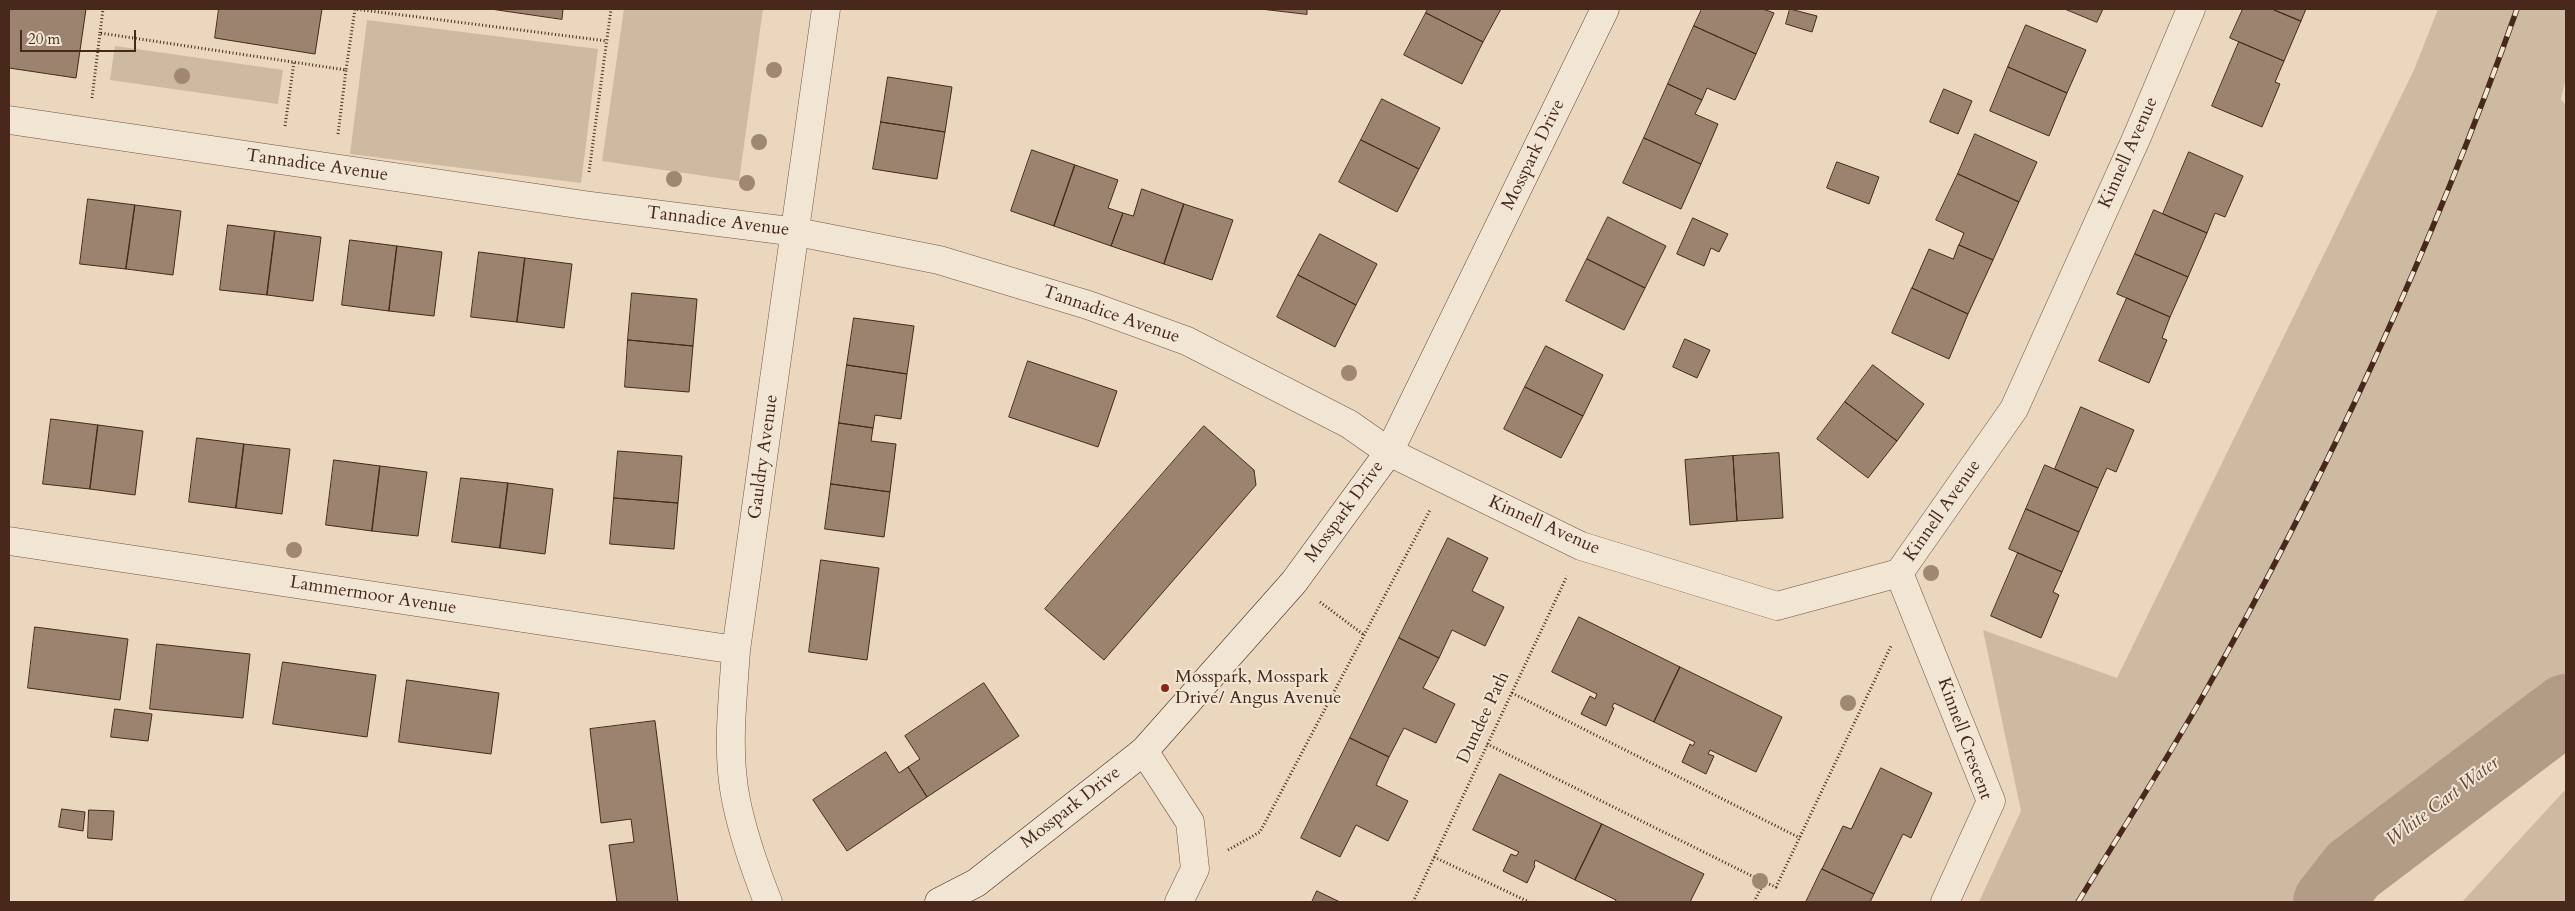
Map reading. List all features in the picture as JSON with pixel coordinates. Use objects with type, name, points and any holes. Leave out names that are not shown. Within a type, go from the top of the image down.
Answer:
[{"type":"street","name":"Gauldry Avenue","points":[[768,902],[753,861],[736,799],[731,719],[736,650],[797,232],[826,9]]},
{"type":"street","name":"Mosspark Drive","points":[[939,902],[976,883],[1144,751],[1294,582],[1390,452],[1605,9]]},
{"type":"street","name":"Kinnell Avenue","points":[[1390,452],[1581,546],[1777,606],[1899,573],[2014,409],[2136,139],[2191,9]]},
{"type":"street","name":"Tannadice Avenue","points":[[9,120],[584,205],[797,232],[939,260],[1088,305],[1187,341],[1349,424],[1390,452]]},
{"type":"street","name":"Lammermoor Avenue","points":[[9,542],[736,650]]},
{"type":"street","name":"Kinnell Crescent","points":[[1899,573],[1991,801],[1944,902]]},
{"type":"street","points":[[1144,751],[1190,822],[1195,869],[1180,902]]},
{"type":"path","points":[[92,103],[103,9]]},
{"type":"path","points":[[584,205],[611,9]]},
{"type":"path","points":[[334,168],[355,10],[607,42]]},
{"type":"path","points":[[100,33],[346,70]]},
{"type":"path","points":[[280,160],[294,62]]},
{"type":"path","points":[[1195,869],[1260,832],[1446,480]]},
{"type":"path","name":"Dundee Path","points":[[1413,902],[1581,546]]},
{"type":"path","points":[[1294,582],[1364,635]]},
{"type":"path","points":[[1488,744],[1776,887],[1911,603]]},
{"type":"path","points":[[1512,693],[1800,838]]},
{"type":"path","points":[[1434,857],[1529,902]]},
{"type":"path","points":[[1754,902],[1764,882]]},
{"type":"shaded area","points":[[624,9],[763,9],[739,181],[602,161]]},
{"type":"shaded area","points":[[2438,9],[2566,9],[2566,78],[2561,99],[2566,106],[2566,682],[2331,859],[2299,902],[1979,902],[2021,811],[1983,630],[2117,678],[2414,70]]},
{"type":"shaded area","points":[[367,20],[598,49],[581,183],[350,154]]},
{"type":"shaded area","points":[[115,46],[283,70],[278,104],[110,80]]},
{"type":"shaded area","points":[[2566,789],[2566,902],[2462,902]]},
{"type":"building","points":[[9,9],[86,9],[76,78],[9,68]]},
{"type":"building","points":[[219,9],[322,9],[315,54],[215,38]]},
{"type":"building","points":[[491,9],[563,9],[562,19]]},
{"type":"building","points":[[1261,9],[1307,9],[1307,14]]},
{"type":"building","points":[[1428,9],[1501,9],[1483,42],[1426,13]]},
{"type":"building","points":[[1702,9],[1763,9],[1774,13],[1756,54],[1694,26]]},
{"type":"building","points":[[1790,9],[1817,16],[1812,32],[1786,24]]},
{"type":"building","points":[[2065,9],[2103,9],[2097,22]]},
{"type":"building","points":[[2243,9],[2272,9],[2301,21],[2284,61],[2230,38]]},
{"type":"building","points":[[2272,9],[2306,9],[2301,21]]},
{"type":"building","points":[[1426,13],[1483,42],[1462,84],[1404,55]]},
{"type":"building","points":[[2026,25],[2086,50],[2067,93],[2008,67]]},
{"type":"building","points":[[1694,26],[1756,54],[1735,100],[1707,88],[1702,100],[1668,84]]},
{"type":"building","points":[[2239,42],[2284,61],[2275,82],[2280,84],[2262,127],[2212,106]]},
{"type":"building","points":[[2008,67],[2067,93],[2049,136],[1990,111]]},
{"type":"building","points":[[888,77],[952,87],[945,132],[881,122]]},
{"type":"building","points":[[1668,84],[1702,100],[1695,114],[1718,124],[1701,164],[1644,138]]},
{"type":"building","points":[[1944,89],[1972,101],[1958,134],[1930,122]]},
{"type":"building","points":[[1382,99],[1440,128],[1419,169],[1361,140]]},
{"type":"building","points":[[881,122],[945,132],[937,179],[873,169]]},
{"type":"building","points":[[1975,134],[2037,162],[2019,202],[1958,174]]},
{"type":"building","points":[[1644,138],[1701,164],[1681,209],[1623,183]]},
{"type":"building","points":[[1361,140],[1419,169],[1397,212],[1339,182]]},
{"type":"building","points":[[1032,150],[1075,165],[1054,226],[1011,211]]},
{"type":"building","points":[[2189,152],[2243,176],[2225,217],[2215,213],[2207,233],[2163,214]]},
{"type":"building","points":[[1837,162],[1879,177],[1869,204],[1827,188]]},
{"type":"building","points":[[1075,165],[1118,180],[1108,208],[1123,213],[1111,246],[1054,226]]},
{"type":"building","points":[[1958,174],[2019,202],[1993,260],[1959,245],[1964,233],[1936,220]]},
{"type":"building","points":[[1142,189],[1184,204],[1164,264],[1111,246],[1123,213],[1133,216]]},
{"type":"building","points":[[88,199],[135,205],[126,269],[80,264]]},
{"type":"building","points":[[1184,204],[1233,220],[1212,280],[1164,264]]},
{"type":"building","points":[[135,205],[181,211],[173,275],[126,269]]},
{"type":"building","points":[[2154,210],[2207,233],[2188,277],[2135,254]]},
{"type":"building","points":[[1608,217],[1666,246],[1645,288],[1587,259]]},
{"type":"building","points":[[1693,218],[1728,234],[1719,252],[1711,248],[1704,266],[1677,254]]},
{"type":"building","points":[[228,225],[275,231],[267,295],[220,290]]},
{"type":"building","points":[[275,231],[321,237],[313,301],[267,295]]},
{"type":"building","points":[[1320,234],[1377,264],[1356,305],[1298,275]]},
{"type":"building","points":[[350,240],[397,246],[389,311],[342,305]]},
{"type":"building","points":[[1959,245],[1993,260],[1968,314],[1912,288],[1929,249],[1953,259]]},
{"type":"building","points":[[397,246],[442,252],[434,316],[389,311]]},
{"type":"building","points":[[479,252],[525,258],[517,322],[471,317]]},
{"type":"building","points":[[2135,254],[2188,277],[2170,317],[2117,294]]},
{"type":"building","points":[[525,258],[572,264],[564,328],[517,322]]},
{"type":"building","points":[[1587,259],[1645,288],[1624,330],[1566,301]]},
{"type":"building","points":[[1298,275],[1356,305],[1335,347],[1277,317]]},
{"type":"building","points":[[1912,288],[1968,314],[1949,359],[1892,333]]},
{"type":"building","points":[[632,293],[697,299],[693,346],[628,340]]},
{"type":"building","points":[[2127,298],[2170,317],[2162,338],[2167,340],[2149,383],[2099,361]]},
{"type":"building","points":[[854,318],[914,326],[907,374],[847,365]]},
{"type":"building","points":[[1685,339],[1710,350],[1697,378],[1673,367]]},
{"type":"building","points":[[628,340],[693,346],[689,392],[625,387]]},
{"type":"building","points":[[1546,346],[1603,375],[1583,416],[1525,387]]},
{"type":"building","points":[[1028,361],[1117,391],[1098,447],[1009,417]]},
{"type":"building","points":[[847,365],[907,374],[901,419],[875,415],[873,428],[839,423]]},
{"type":"building","points":[[1873,365],[1924,404],[1897,441],[1845,402]]},
{"type":"building","points":[[1525,387],[1583,416],[1561,458],[1504,429]]},
{"type":"building","points":[[1845,402],[1897,441],[1868,478],[1817,439]]},
{"type":"building","points":[[2081,407],[2134,430],[2116,472],[2107,468],[2098,488],[2055,469]]},
{"type":"building","points":[[51,419],[98,425],[90,489],[43,484]]},
{"type":"building","points":[[839,423],[873,428],[871,441],[896,444],[890,492],[831,484]]},
{"type":"building","points":[[98,425],[143,431],[135,495],[90,489]]},
{"type":"building","points":[[1204,426],[1254,470],[1256,485],[1104,660],[1045,609]]},
{"type":"building","points":[[197,438],[244,444],[236,508],[189,502]]},
{"type":"building","points":[[244,444],[290,449],[282,514],[236,508]]},
{"type":"building","points":[[618,451],[682,456],[678,503],[614,498]]},
{"type":"building","points":[[1779,453],[1783,518],[1737,521],[1733,456]]},
{"type":"building","points":[[1733,456],[1737,521],[1690,525],[1685,460]]},
{"type":"building","points":[[334,460],[380,466],[372,531],[326,525]]},
{"type":"building","points":[[2045,465],[2098,488],[2079,532],[2026,509]]},
{"type":"building","points":[[380,466],[427,472],[418,536],[372,531]]},
{"type":"building","points":[[461,478],[508,483],[500,548],[452,542]]},
{"type":"building","points":[[508,483],[553,489],[545,554],[500,548]]},
{"type":"building","points":[[831,484],[890,492],[884,537],[825,529]]},
{"type":"building","points":[[614,498],[678,503],[674,549],[610,544]]},
{"type":"building","points":[[2026,509],[2079,532],[2062,572],[2009,549]]},
{"type":"building","points":[[1448,538],[1488,558],[1472,591],[1504,607],[1485,646],[1452,630],[1439,658],[1399,638]]},
{"type":"building","points":[[2018,553],[2062,572],[2053,592],[2059,595],[2041,638],[1991,616]]},
{"type":"building","points":[[821,560],[879,568],[867,660],[809,652]]},
{"type":"building","points":[[1579,617],[1680,667],[1654,722],[1614,703],[1612,707],[1614,708],[1606,726],[1581,714],[1590,696],[1595,699],[1597,694],[1552,672]]},
{"type":"building","points":[[35,627],[128,639],[120,700],[28,688]]},
{"type":"building","points":[[1399,638],[1439,658],[1423,688],[1455,704],[1436,743],[1404,728],[1389,757],[1350,738]]},
{"type":"building","points":[[157,644],[250,654],[243,718],[150,709]]},
{"type":"building","points":[[283,662],[376,675],[367,737],[273,724]]},
{"type":"building","points":[[1680,667],[1782,717],[1756,772],[1710,750],[1708,754],[1714,756],[1706,774],[1682,762],[1690,744],[1693,746],[1695,742],[1654,722]]},
{"type":"building","points":[[407,680],[499,693],[491,754],[399,742]]},
{"type":"building","points":[[984,683],[1019,736],[927,797],[908,767],[920,759],[905,736]]},
{"type":"building","points":[[115,709],[152,714],[148,741],[111,737]]},
{"type":"building","points":[[655,721],[678,902],[617,902],[609,845],[634,842],[631,819],[601,823],[590,729]]},
{"type":"building","points":[[1350,738],[1389,757],[1376,785],[1408,801],[1388,841],[1356,825],[1340,857],[1301,838]]},
{"type":"building","points":[[886,752],[899,773],[908,767],[927,797],[847,851],[813,800]]},
{"type":"building","points":[[1881,768],[1932,793],[1911,838],[1903,834],[1874,894],[1822,869],[1843,826],[1851,829]]},
{"type":"building","points":[[1500,774],[1602,824],[1575,880],[1535,860],[1535,866],[1527,883],[1503,871],[1511,854],[1516,856],[1519,852],[1473,830]]},
{"type":"building","points":[[62,809],[85,812],[83,831],[59,827]]},
{"type":"building","points":[[89,810],[114,811],[112,840],[88,838]]},
{"type":"building","points":[[1602,824],[1704,874],[1690,902],[1615,902],[1616,900],[1575,880]]},
{"type":"building","points":[[1822,869],[1874,894],[1870,902],[1806,902]]},
{"type":"building","points":[[1317,891],[1340,902],[1312,902]]},
{"type":"waterway","name":"White Cart Water","points":[[2328,902],[2353,870],[2566,709]]},
{"type":"railway","points":[[2078,902],[2200,701],[2246,618],[2333,448],[2374,362],[2449,187],[2517,9]]},
{"type":"place","name":"Mosspark, Mosspark Drive/ Angus Avenue","points":[[1165,688]]}]
